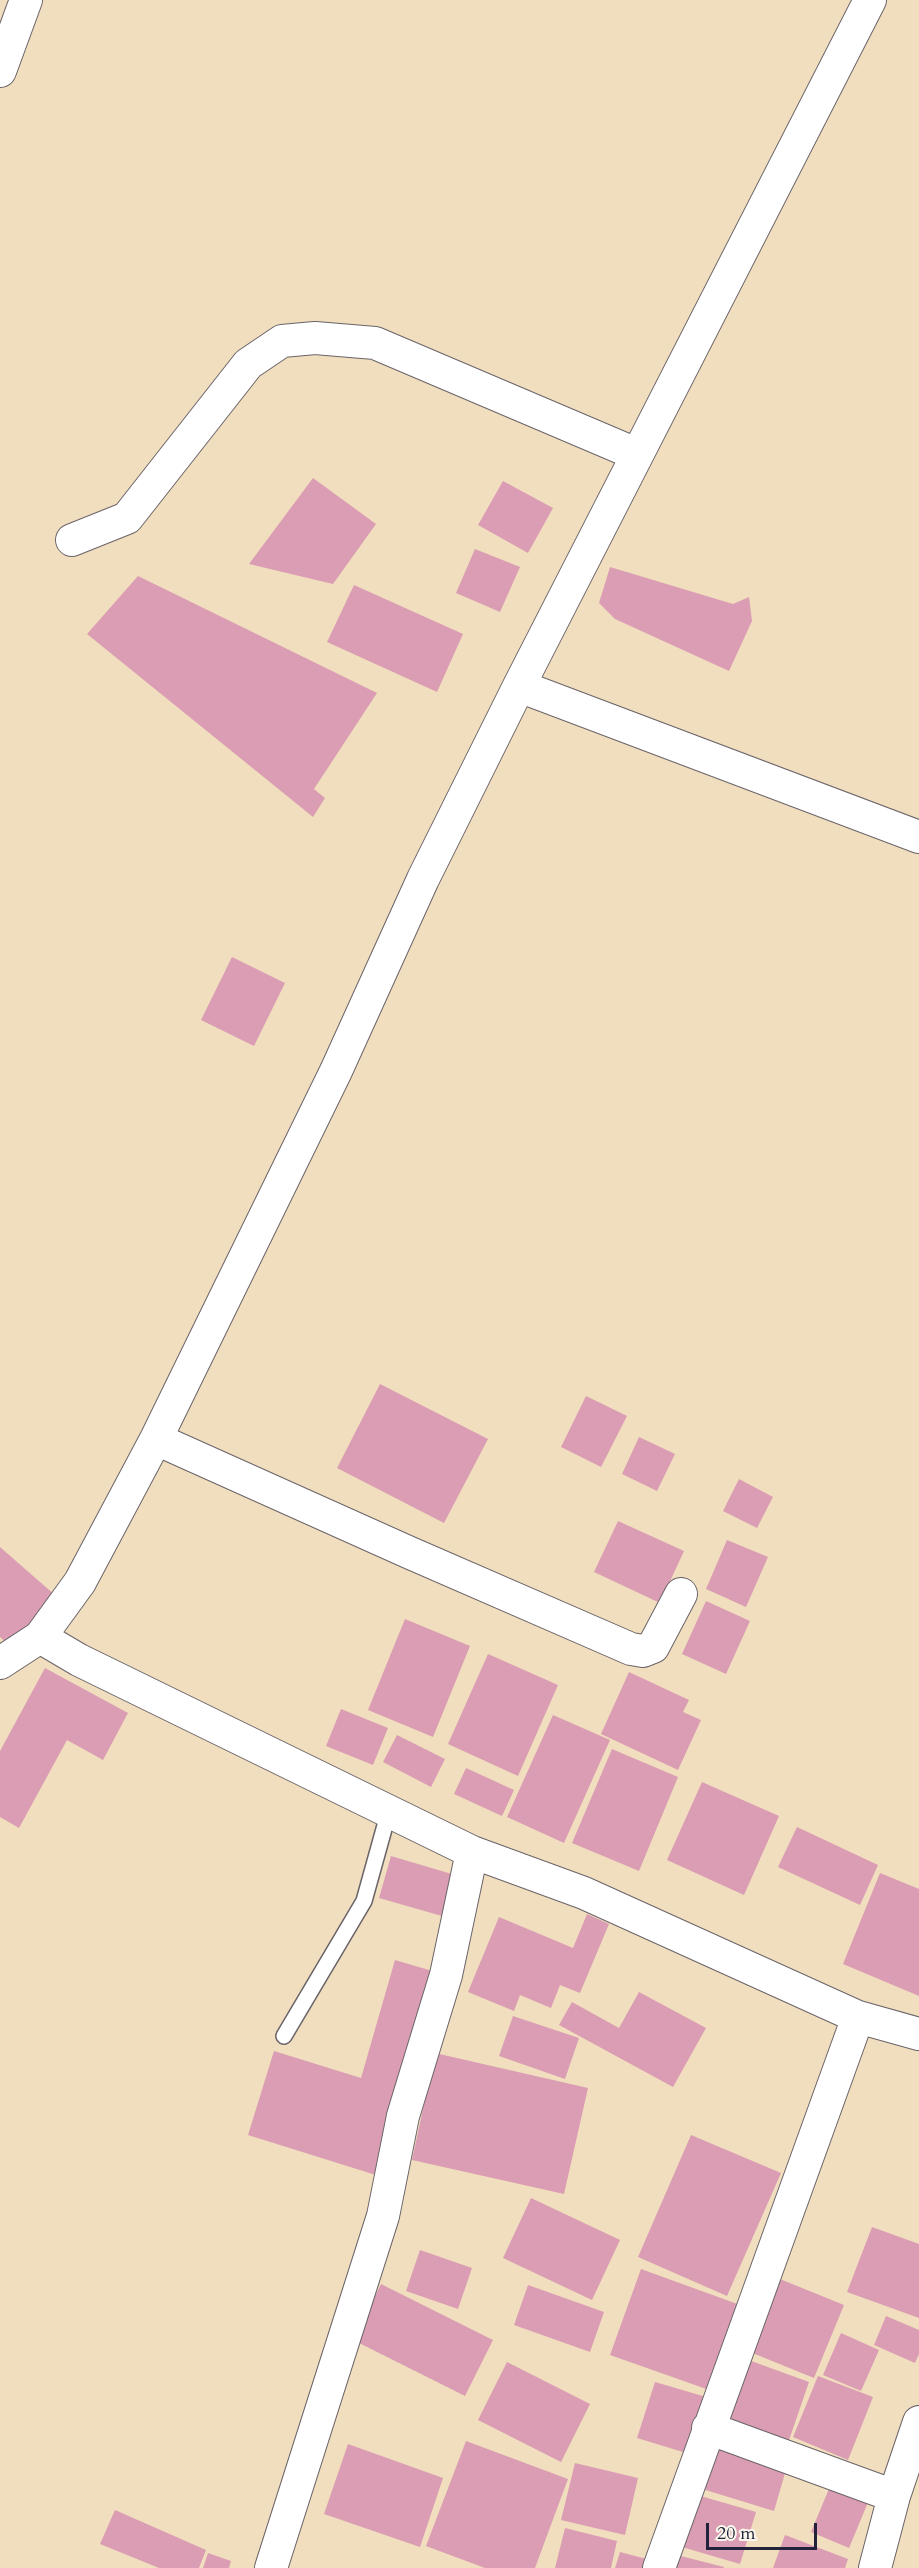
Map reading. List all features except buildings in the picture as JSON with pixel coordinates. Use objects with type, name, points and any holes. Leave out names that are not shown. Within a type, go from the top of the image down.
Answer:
[{"type":"street","points":[[0,1663],[40,1637],[80,1582],[156,1439],[336,1071],[423,879],[636,454],[870,0]]},
{"type":"street","points":[[0,71],[15,9]]},
{"type":"street","points":[[72,540],[127,518],[248,364],[282,341],[315,338],[375,343],[636,454]]},
{"type":"street","points":[[519,686],[919,837]]},
{"type":"street","points":[[156,1439],[631,1649],[643,1651],[653,1647],[681,1594]]},
{"type":"street","points":[[40,1637],[79,1660],[472,1852],[584,1893],[858,2017],[919,2034]]},
{"type":"street","points":[[271,2568],[383,2216],[403,2116],[446,1975],[472,1852]]},
{"type":"street","points":[[660,2568],[708,2428],[858,2017]]},
{"type":"street","points":[[875,2568],[894,2496],[919,2422]]},
{"type":"street","points":[[708,2428],[894,2496]]},
{"type":"lane","points":[[284,2036],[364,1901],[388,1811]]}]
